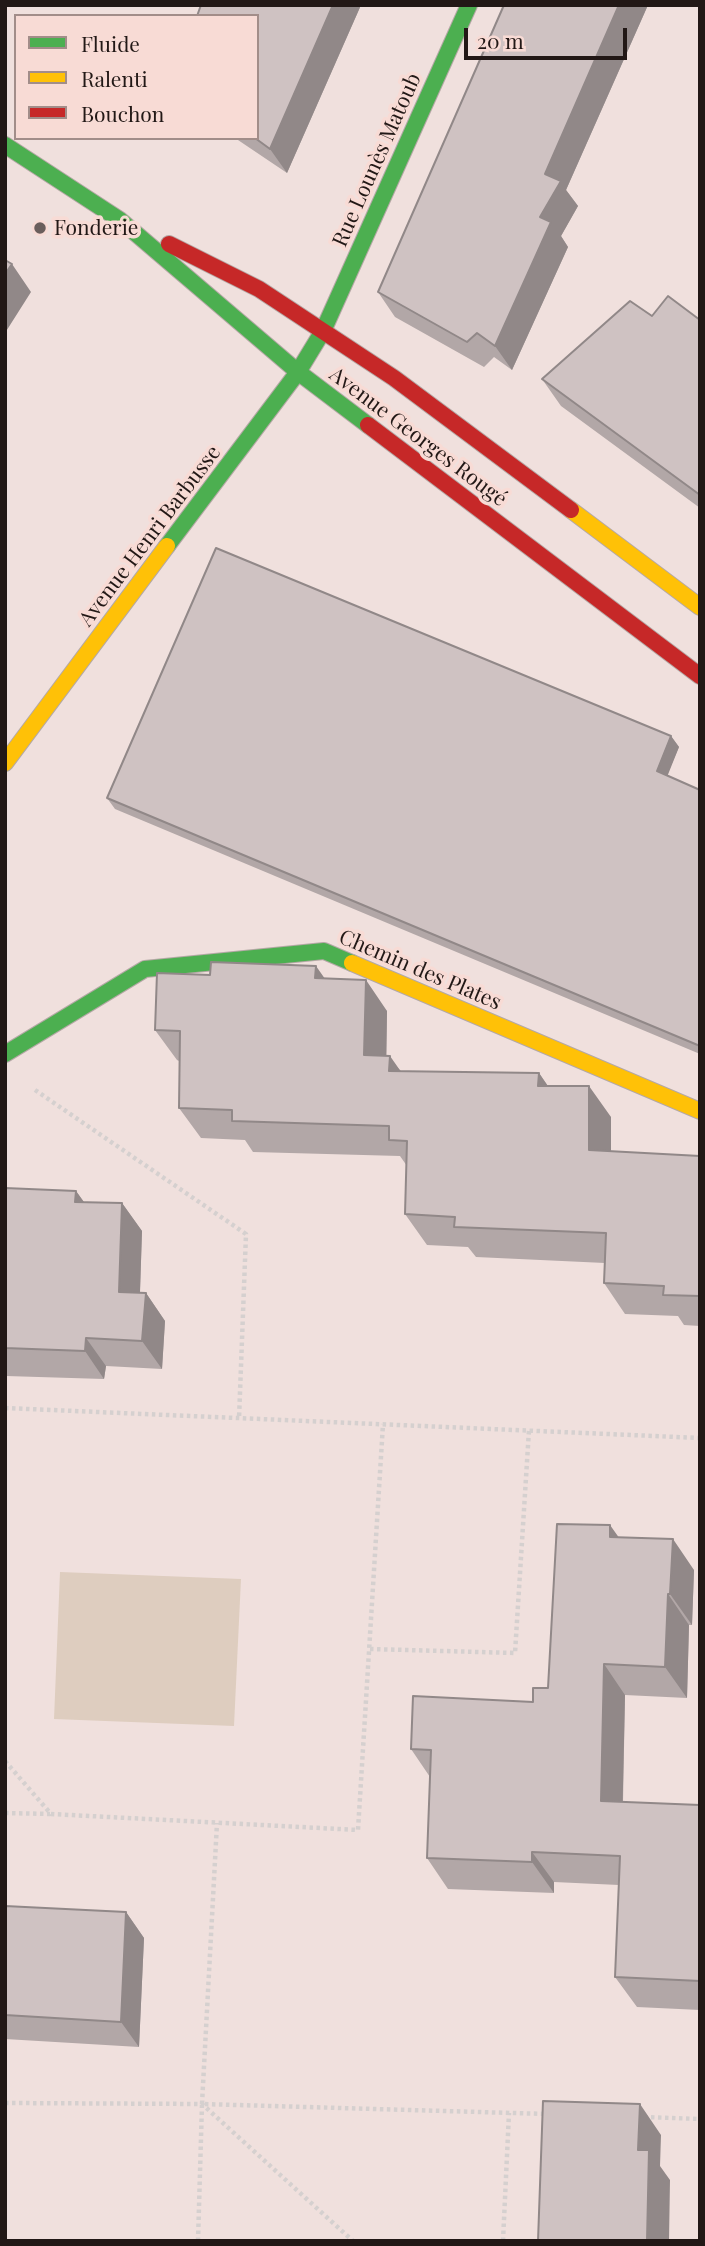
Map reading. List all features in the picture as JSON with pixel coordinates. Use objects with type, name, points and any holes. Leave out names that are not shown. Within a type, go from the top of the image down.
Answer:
[{"type":"street","name":"Rue Lounès Matoub","points":[[323,331],[469,5]]},
{"type":"street","name":"Avenue Georges Rougé","points":[[5,145],[120,220],[259,289],[394,378],[700,607]]},
{"type":"street","name":"Avenue Georges Rougé","points":[[120,220],[298,372],[700,676]]},
{"type":"street","name":"Avenue Henri Barbusse","points":[[5,763],[298,372],[323,331]]},
{"type":"street","name":"Chemin des Plates","points":[[5,1054],[145,969],[324,951],[700,1111]]},
{"type":"path","points":[[28,1086],[246,1234],[239,1419]]},
{"type":"path","points":[[5,1408],[700,1438]]},
{"type":"path","points":[[5,1813],[358,1830],[383,1424]]},
{"type":"path","points":[[370,1649],[515,1653],[529,1430]]},
{"type":"path","points":[[5,1761],[51,1814]]},
{"type":"path","points":[[198,2241],[202,2104],[217,1823]]},
{"type":"path","points":[[5,2103],[202,2104],[550,2114]]},
{"type":"path","points":[[202,2104],[353,2241]]},
{"type":"path","points":[[503,2241],[509,2113]]},
{"type":"path","points":[[632,2117],[700,2119]]},
{"type":"shaded area","points":[[60,1572],[241,1579],[234,1726],[54,1719]]},
{"type":"building","points":[[201,5],[333,5],[270,149],[258,140],[259,14],[198,14]]},
{"type":"building","points":[[504,5],[619,5],[545,174],[561,181],[540,217],[551,222],[495,346],[477,333],[467,342],[378,292]]},
{"type":"building","points":[[5,260],[12,264],[5,274]]},
{"type":"building","points":[[668,296],[700,320],[700,495],[542,379],[630,301],[652,316]]},
{"type":"building","points":[[216,548],[671,736],[657,771],[700,790],[700,1046],[107,798]]},
{"type":"building","points":[[211,962],[316,966],[315,978],[366,980],[364,1055],[390,1056],[389,1071],[539,1073],[538,1086],[589,1086],[589,1150],[700,1156],[700,1296],[663,1295],[664,1286],[604,1283],[606,1233],[454,1227],[455,1217],[405,1214],[407,1141],[389,1140],[389,1126],[232,1121],[232,1110],[179,1108],[180,1031],[155,1030],[157,973],[210,975]]},
{"type":"building","points":[[5,1188],[76,1191],[75,1202],[122,1203],[119,1292],[146,1293],[142,1341],[86,1338],[85,1351],[5,1348]]},
{"type":"building","points":[[557,1524],[610,1525],[610,1537],[673,1539],[665,1667],[604,1664],[601,1801],[700,1805],[700,1981],[615,1977],[620,1856],[532,1852],[532,1862],[427,1858],[431,1750],[411,1749],[413,1696],[533,1702],[533,1688],[548,1688]]},
{"type":"building","points":[[5,1906],[126,1912],[121,2022],[5,2015]]},
{"type":"building","points":[[543,2101],[640,2104],[638,2150],[649,2150],[647,2241],[538,2241]]},
{"type":"traffic: fast","points":[[167,546],[298,372],[323,331],[469,5]]},
{"type":"traffic: fast","points":[[5,145],[120,220],[298,372],[368,425]]},
{"type":"traffic: fast","points":[[5,1054],[145,969],[324,951],[352,963]]},
{"type":"traffic: slow","points":[[571,510],[700,607]]},
{"type":"traffic: slow","points":[[5,763],[167,546]]},
{"type":"traffic: slow","points":[[352,963],[700,1111]]},
{"type":"traffic: jam","points":[[169,244],[259,289],[394,378],[571,510]]},
{"type":"traffic: jam","points":[[368,425],[700,676]]},
{"type":"place","name":"Fonderie","points":[[40,228]]}]
